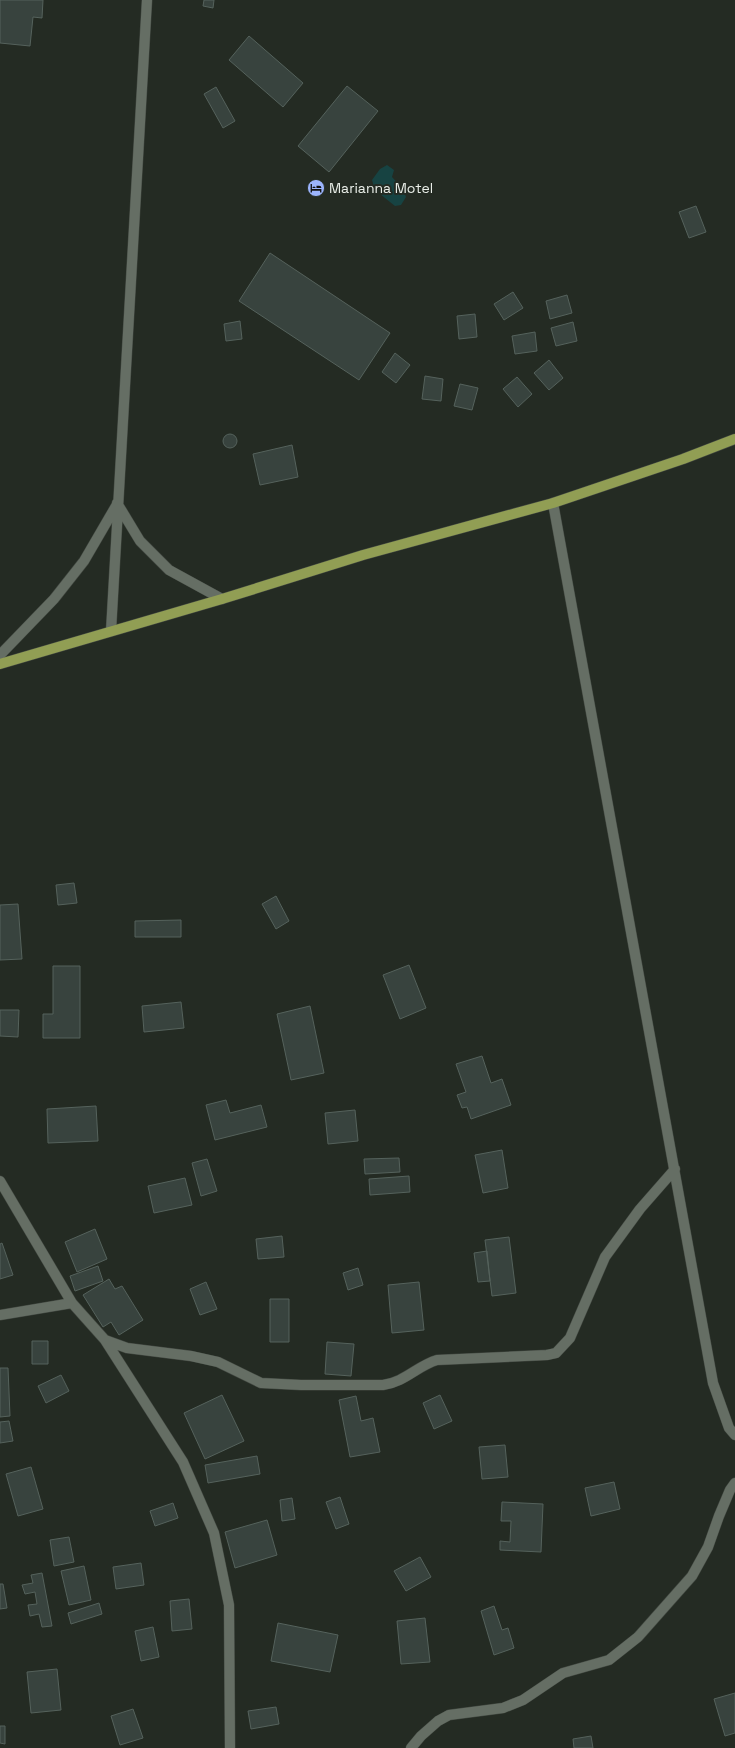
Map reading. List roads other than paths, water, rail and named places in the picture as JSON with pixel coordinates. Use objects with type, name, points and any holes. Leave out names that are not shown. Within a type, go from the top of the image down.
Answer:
[{"type":"main road","points":[[0,664],[222,599],[364,555],[553,503],[683,459],[735,439]]},
{"type":"street","points":[[111,631],[117,503],[128,339],[147,0]]},
{"type":"street","points":[[117,503],[140,541],[169,570],[222,599]]},
{"type":"street","points":[[0,655],[54,599],[84,561],[117,503]]},
{"type":"street","points":[[553,503],[713,1383],[729,1428],[735,1435]]},
{"type":"street","points":[[105,1340],[127,1348],[191,1356],[218,1362],[262,1383],[301,1386],[395,1384],[428,1363],[437,1360],[546,1355],[556,1353],[570,1338],[605,1257],[640,1209],[674,1169]]},
{"type":"street","points":[[0,1181],[72,1303],[105,1340],[183,1462],[214,1533],[229,1606],[230,1748]]},
{"type":"street","points":[[0,1315],[72,1303]]},
{"type":"street","points":[[411,1748],[421,1736],[438,1721],[449,1715],[503,1708],[523,1700],[564,1673],[609,1660],[638,1637],[692,1576],[708,1547],[718,1516],[730,1490],[735,1483]]},
{"type":"water","points":[[387,165],[394,170],[392,177],[403,189],[406,197],[401,205],[395,206],[375,190],[372,180],[380,169]]},
{"type":"place","name":"Marianna Motel","points":[[316,188]]}]
